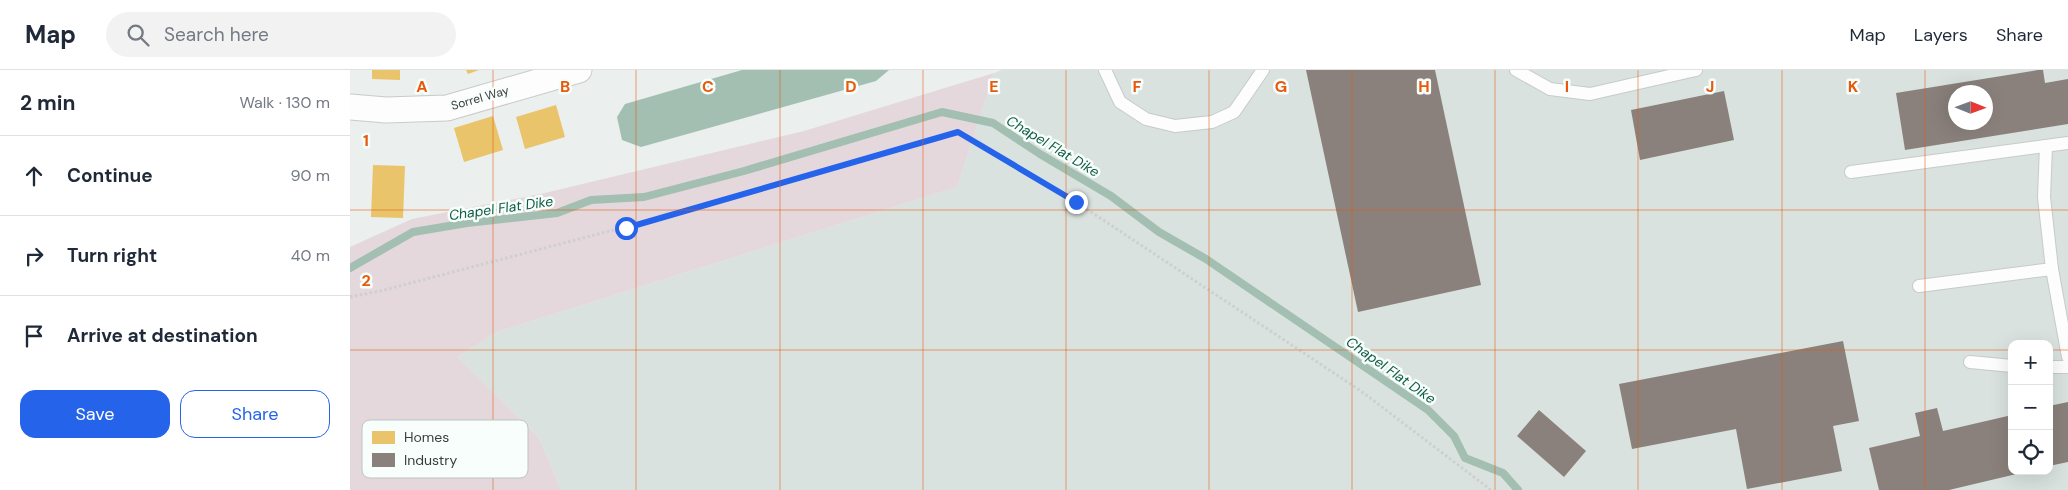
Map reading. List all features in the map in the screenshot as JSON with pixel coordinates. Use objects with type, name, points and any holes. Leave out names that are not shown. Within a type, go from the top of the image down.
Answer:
[{"type":"street","name":"Sorrel Way","points":[[350,107],[386,110],[447,108],[578,70]]},
{"type":"lane","points":[[1105,70],[1120,102],[1146,119],[1175,126],[1212,122],[1234,112],[1263,70]]},
{"type":"lane","points":[[1516,70],[1550,88],[1590,94],[1696,70]]},
{"type":"lane","points":[[1851,172],[2068,143]]},
{"type":"lane","points":[[2046,146],[2044,197],[2052,269],[2068,357]]},
{"type":"lane","points":[[1918,286],[2052,269]]},
{"type":"lane","points":[[1970,362],[2008,366]]},
{"type":"lane","points":[[2053,367],[2068,367]]},
{"type":"path","points":[[350,297],[626,228],[958,132],[1076,202],[1361,391],[1491,490]]},
{"type":"shaded area","points":[[742,70],[889,70],[876,81],[641,147],[622,140],[617,117],[625,104]]},
{"type":"shaded area","points":[[1002,70],[2068,70],[2068,490],[561,490],[539,438],[528,427],[528,420],[521,420],[457,357],[497,332],[957,187],[994,73]]},
{"type":"shaded area","points":[[994,73],[957,187],[497,332],[457,357],[521,420],[362,420],[362,478],[528,478],[528,427],[539,438],[561,490],[350,490],[350,247],[412,219],[545,193],[804,131]]},
{"type":"building: Homes","points":[[372,70],[400,70],[400,80],[372,79]]},
{"type":"building: Homes","points":[[466,70],[479,70],[468,74]]},
{"type":"building: Homes","points":[[556,105],[565,137],[525,149],[516,117]]},
{"type":"building: Homes","points":[[493,116],[503,150],[464,162],[454,128]]},
{"type":"building: Homes","points":[[373,165],[405,166],[403,218],[371,217]]},
{"type":"building: Industry","points":[[1306,70],[1435,70],[1481,285],[1358,312]]},
{"type":"building: Industry","points":[[2038,70],[2043,70],[2045,83],[2068,79],[2068,124],[1905,150],[1896,93]]},
{"type":"building: Industry","points":[[1724,91],[1734,140],[1640,160],[1631,110]]},
{"type":"building: Industry","points":[[1843,341],[1859,421],[1833,426],[1842,471],[1747,489],[1736,429],[1632,449],[1619,384]]},
{"type":"building: Industry","points":[[2068,402],[2068,462],[2053,465],[2053,430],[2053,405]]},
{"type":"building: Industry","points":[[1937,408],[1943,431],[2008,416],[2008,475],[2012,475],[1949,490],[1879,490],[1869,448],[1920,436],[1915,413]]},
{"type":"building: Industry","points":[[1539,410],[1586,451],[1564,477],[1517,436]]},
{"type":"waterway","name":"Chapel Flat Dike","points":[[350,268],[413,232],[467,223],[557,213],[591,200],[644,197],[744,171],[942,112],[993,123],[1040,154],[1111,196],[1159,232],[1206,259],[1428,410],[1454,436],[1465,458],[1503,473],[1518,490]]},
{"type":"route","points":[[626,228],[958,132],[1076,202]]}]
